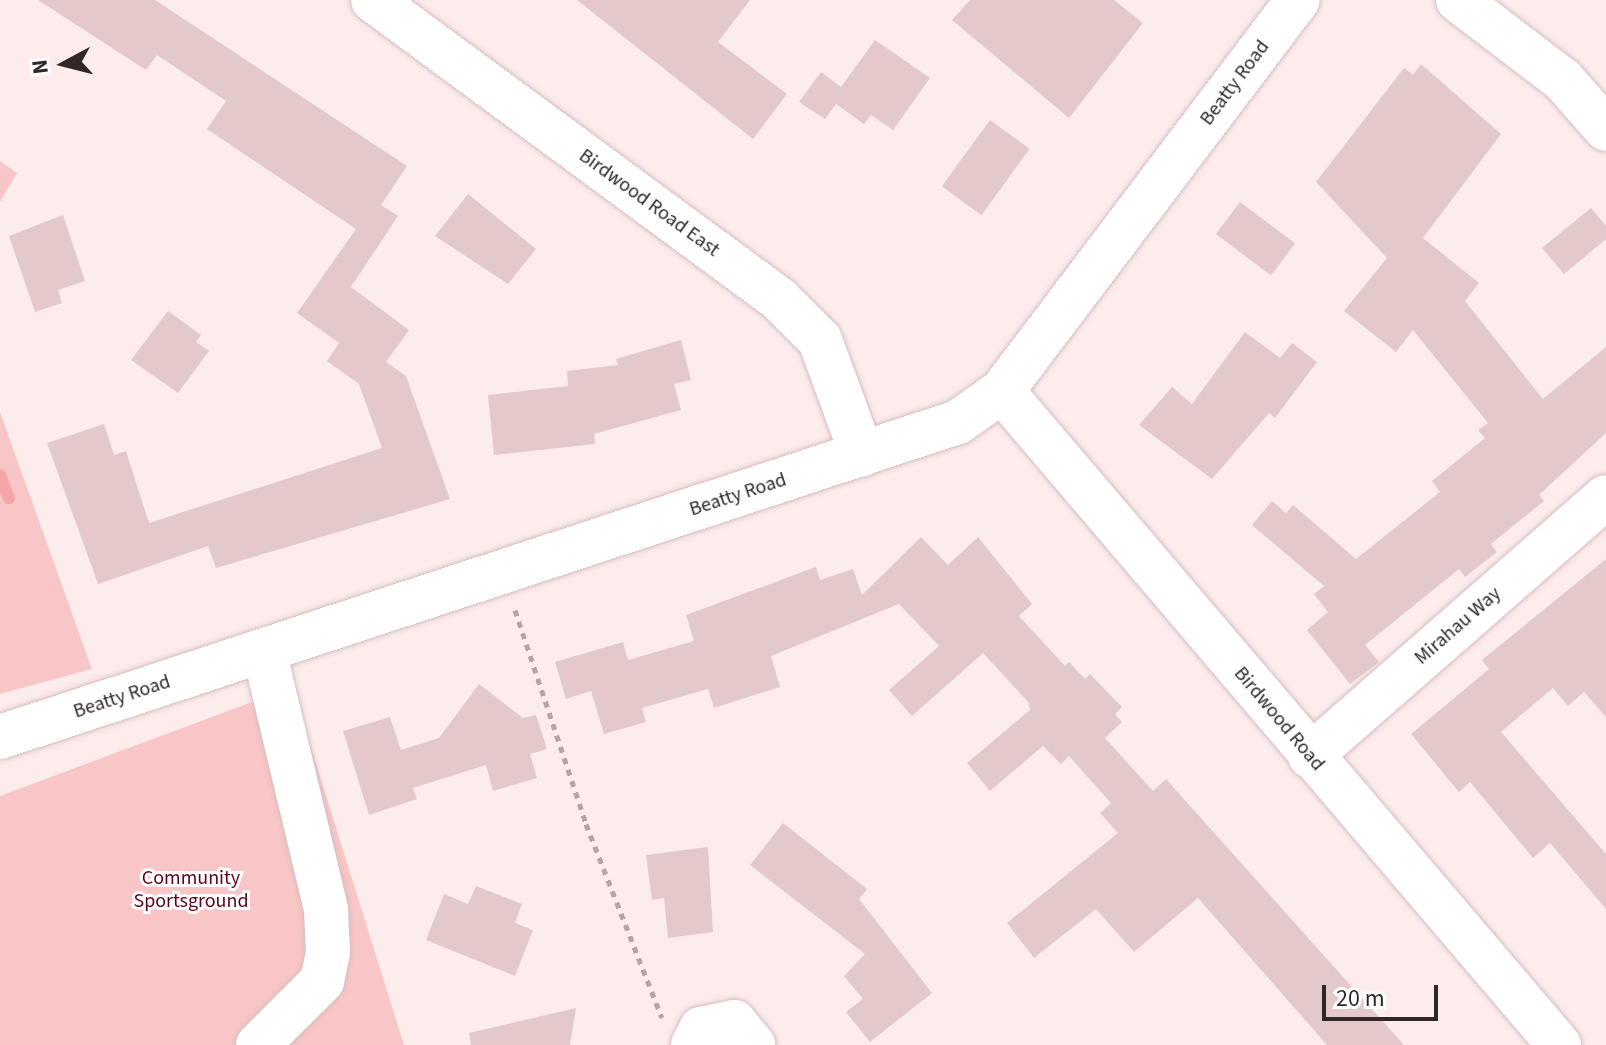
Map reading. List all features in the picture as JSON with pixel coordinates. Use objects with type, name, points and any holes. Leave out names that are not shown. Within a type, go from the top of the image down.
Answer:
[{"type":"street","name":"Birdwood Road East","points":[[373,0],[779,299],[820,340],[862,455]]},
{"type":"street","name":"Beatty Road","points":[[0,737],[958,422],[1002,391],[1298,0]]},
{"type":"street","points":[[1458,0],[1563,80],[1606,129]]},
{"type":"street","name":"Birdwood Road","points":[[1002,391],[1559,1045]]},
{"type":"street","name":"Mirahau Way","points":[[1310,756],[1606,497]]},
{"type":"street","points":[[258,1045],[322,981],[328,952],[326,909],[264,650]]},
{"type":"street","points":[[679,1034],[734,1022],[753,1045]]},
{"type":"path","points":[[515,609],[586,824],[679,1034]]},
{"type":"green space","points":[[0,161],[17,173],[0,202]]},
{"type":"green space","points":[[0,412],[92,669],[0,694]]},
{"type":"green space","name":"Community Sportsground","points":[[292,687],[404,1045],[0,1045],[0,796]]},
{"type":"building","points":[[38,0],[155,0],[407,166],[381,205],[398,216],[351,287],[409,330],[386,362],[406,376],[450,499],[216,568],[208,546],[98,584],[47,443],[104,424],[114,455],[126,451],[149,523],[382,448],[359,384],[327,361],[339,343],[297,313],[356,229],[207,129],[226,101],[157,55],[146,70]]},
{"type":"building","points":[[577,0],[750,0],[718,42],[787,94],[753,139]]},
{"type":"building","points":[[970,0],[1114,0],[1143,23],[1069,118],[952,20]]},
{"type":"building","points":[[875,40],[930,78],[893,130],[871,115],[864,124],[836,104],[825,119],[799,102],[821,72],[841,87]]},
{"type":"building","points":[[1421,64],[1501,134],[1423,238],[1479,283],[1465,301],[1543,399],[1606,347],[1606,433],[1539,495],[1544,501],[1491,544],[1497,552],[1465,577],[1459,569],[1365,645],[1379,662],[1350,684],[1307,630],[1328,612],[1314,594],[1324,586],[1252,525],[1272,501],[1286,513],[1293,505],[1356,559],[1440,492],[1432,481],[1485,438],[1478,430],[1488,423],[1413,330],[1396,352],[1344,311],[1387,258],[1316,182],[1404,68],[1413,75]]},
{"type":"building","points":[[990,120],[1030,149],[981,215],[942,186]]},
{"type":"building","points":[[468,194],[536,249],[508,284],[435,236]]},
{"type":"building","points":[[1240,202],[1295,244],[1271,275],[1216,234]]},
{"type":"building","points":[[1591,208],[1606,226],[1606,239],[1564,274],[1542,248]]},
{"type":"building","points":[[63,215],[85,281],[58,290],[62,303],[35,312],[9,236]]},
{"type":"building","points":[[168,311],[201,335],[196,342],[209,351],[178,393],[131,360]]},
{"type":"building","points":[[1245,332],[1280,358],[1292,343],[1317,362],[1275,418],[1269,413],[1212,479],[1139,425],[1172,387],[1192,404]]},
{"type":"building","points":[[681,340],[691,380],[674,384],[681,410],[594,434],[595,444],[494,455],[488,395],[568,386],[567,371],[618,365],[616,359]]},
{"type":"building","points":[[921,537],[948,565],[978,537],[1032,604],[1019,616],[1065,666],[1069,662],[1085,679],[1090,674],[1122,707],[1115,714],[1122,722],[1105,738],[1153,791],[1166,779],[1404,1045],[1327,1045],[1198,898],[1134,952],[1096,909],[1034,958],[1007,923],[1118,833],[1100,813],[1111,803],[1069,756],[1061,764],[1043,746],[990,791],[967,763],[1030,710],[1028,702],[983,653],[912,716],[889,690],[939,646],[899,604],[771,656],[780,687],[714,708],[708,689],[642,708],[646,722],[604,734],[591,691],[566,699],[555,662],[623,642],[628,660],[694,641],[686,615],[816,567],[820,580],[853,569],[862,595]]},
{"type":"building","points":[[1606,559],[1606,717],[1584,692],[1568,706],[1553,688],[1501,732],[1606,854],[1606,909],[1550,843],[1533,858],[1470,782],[1459,792],[1411,734],[1489,669],[1482,660]]},
{"type":"building","points":[[479,684],[523,718],[536,715],[547,749],[530,754],[537,778],[493,791],[486,765],[413,788],[417,799],[369,815],[343,731],[390,717],[401,750],[439,738]]},
{"type":"building","points":[[783,823],[867,889],[859,899],[932,993],[870,1042],[846,1012],[863,999],[844,976],[865,954],[750,865]]},
{"type":"building","points":[[708,847],[713,932],[668,938],[664,898],[652,900],[646,855]]},
{"type":"building","points":[[476,886],[522,904],[515,923],[533,930],[515,976],[426,940],[444,894],[468,904]]},
{"type":"building","points":[[576,1008],[570,1045],[471,1045],[469,1033]]},
{"type":"waterway","points":[[0,475],[9,498]]}]
